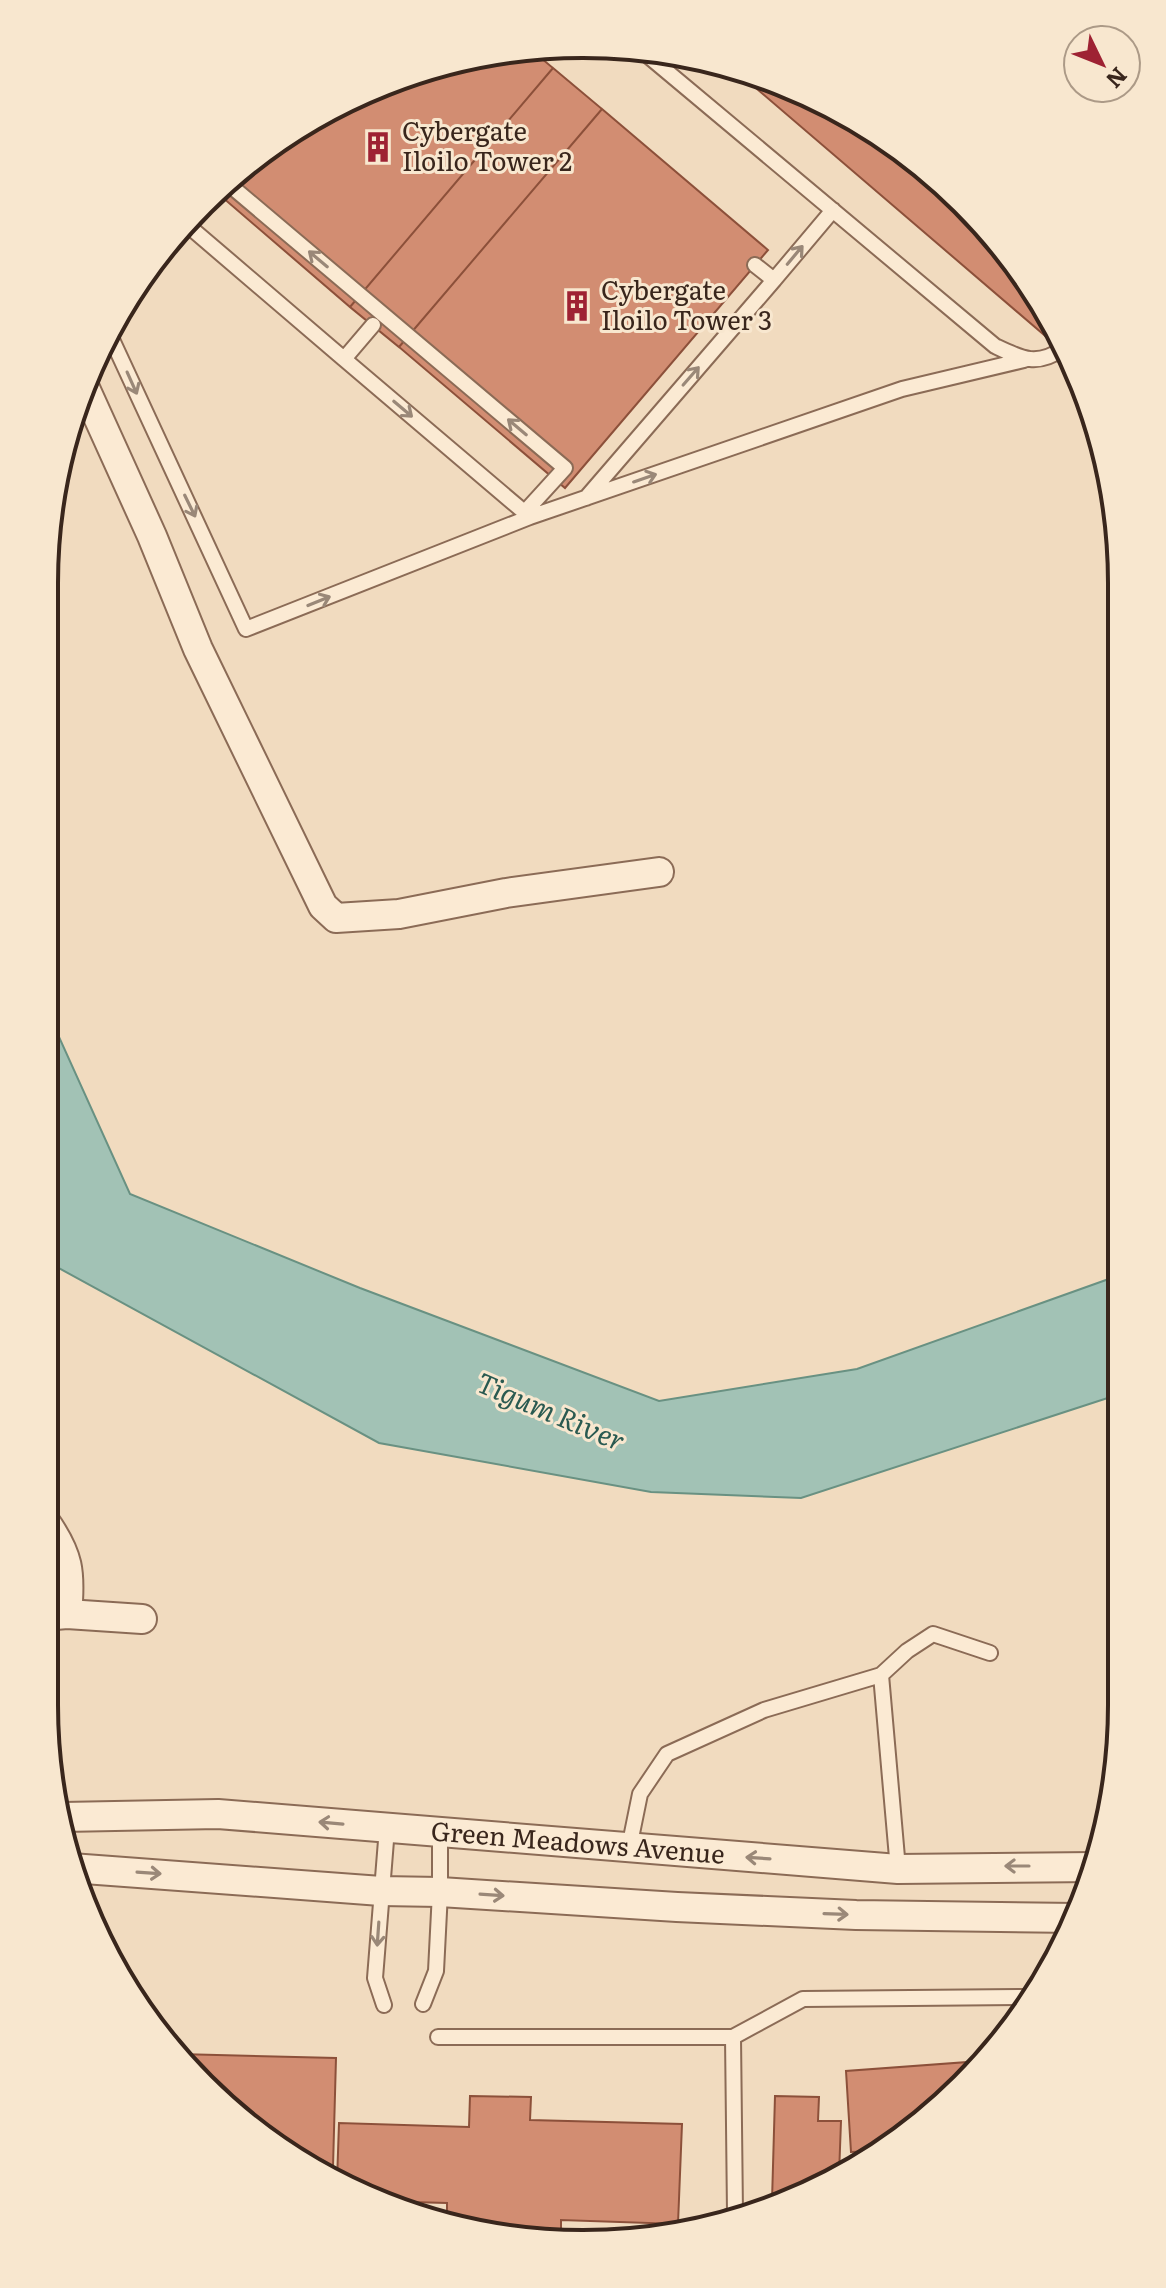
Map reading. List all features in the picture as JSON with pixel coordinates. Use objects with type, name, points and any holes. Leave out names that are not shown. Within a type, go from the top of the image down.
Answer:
[{"type":"street","points":[[91,401],[152,536],[204,663],[323,906],[336,918],[399,914],[506,893],[659,872]]},
{"type":"street","points":[[58,1540],[71,1581],[58,1610]]},
{"type":"street","points":[[58,1615],[142,1619]]},
{"type":"street","name":"Green Meadows Avenue","points":[[70,1817],[218,1814],[898,1869],[1082,1867]]},
{"type":"street","name":"Green Meadows Avenue","points":[[84,1869],[381,1891],[812,1913],[1063,1918]]},
{"type":"lane","points":[[657,63],[986,338],[1024,360]]},
{"type":"lane","points":[[235,190],[565,468],[527,515]]},
{"type":"lane","points":[[585,498],[833,210]]},
{"type":"lane","points":[[194,231],[527,515]]},
{"type":"lane","points":[[755,265],[774,280]]},
{"type":"lane","points":[[344,359],[373,325]]},
{"type":"lane","points":[[115,346],[246,629],[527,515],[902,389],[1024,360],[1043,359],[1055,353]]},
{"type":"lane","points":[[629,1848],[640,1794],[667,1754],[764,1710],[881,1675],[907,1651],[933,1634],[990,1653]]},
{"type":"lane","points":[[881,1675],[898,1869]]},
{"type":"lane","points":[[384,2005],[375,1978],[387,1828]]},
{"type":"lane","points":[[423,2004],[436,1971],[440,1831]]},
{"type":"lane","points":[[438,2037],[733,2037],[803,1999],[1020,1997]]},
{"type":"lane","points":[[733,2037],[735,2207]]},
{"type":"water","name":"Tigum River","points":[[58,1035],[130,1194],[360,1288],[659,1401],[857,1369],[1108,1279],[1108,1398],[801,1498],[651,1492],[379,1443],[58,1268]]},
{"type":"building","name":"Cybergate Iloilo Tower 2","points":[[543,60],[553,68],[350,307],[225,200],[291,146],[382,98],[447,76],[514,62]]},
{"type":"building","points":[[553,68],[602,109],[399,347],[350,307]]},
{"type":"building","points":[[755,87],[846,128],[903,166],[929,188],[1000,263],[1047,337]]},
{"type":"building","name":"Cybergate Iloilo Tower 3","points":[[602,109],[768,250],[565,488],[399,347]]},
{"type":"building","points":[[191,2054],[336,2058],[333,2167],[263,2122]]},
{"type":"building","points":[[967,2062],[903,2122],[859,2152],[851,2152],[846,2071]]},
{"type":"building","points":[[470,2096],[531,2097],[530,2120],[682,2124],[678,2221],[665,2224],[561,2220],[561,2229],[514,2226],[447,2212],[447,2203],[414,2202],[337,2169],[339,2123],[469,2127]]},
{"type":"building","points":[[775,2096],[819,2097],[818,2121],[841,2121],[839,2163],[772,2194]]},
{"type":"place","name":"Cybergate Iloilo Tower 2","points":[[378,147]]},
{"type":"place","name":"Cybergate Iloilo Tower 3","points":[[577,306]]}]
